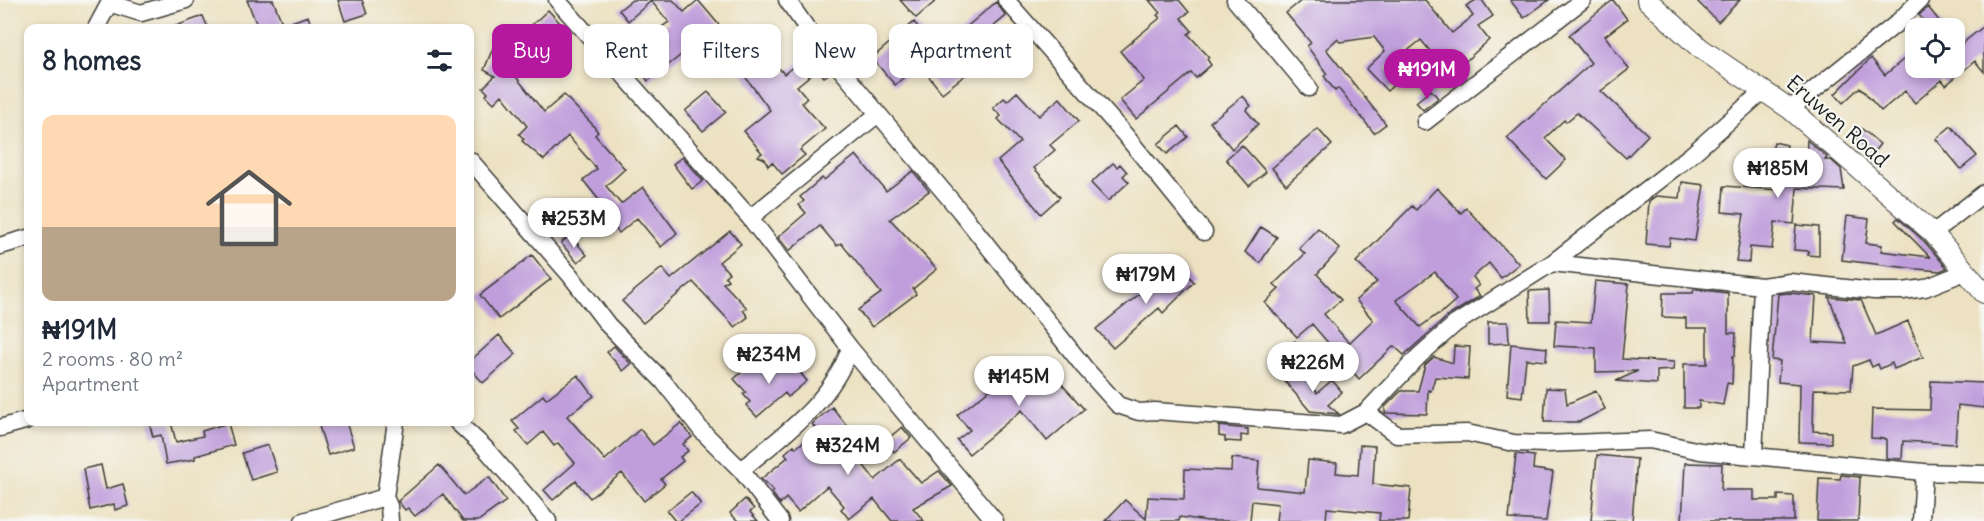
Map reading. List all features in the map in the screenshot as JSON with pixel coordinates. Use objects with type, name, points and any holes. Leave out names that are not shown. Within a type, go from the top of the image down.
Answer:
[{"type":"street","points":[[98,24],[112,2],[141,12],[186,0]]},
{"type":"street","points":[[557,0],[750,218],[850,348],[995,521]]},
{"type":"street","points":[[787,0],[1084,367],[1118,405],[1139,412],[1155,411],[1341,424],[1366,412],[1419,356],[1455,324],[1552,263],[1691,155],[1764,90]]},
{"type":"street","points":[[1006,0],[1126,136],[1204,232]]},
{"type":"street","points":[[1235,0],[1309,88]]},
{"type":"street","points":[[1425,122],[1582,0]]},
{"type":"street","name":"Eruwen Road","points":[[1647,0],[1701,48],[1790,109],[1933,233],[1984,293]]},
{"type":"street","points":[[1790,109],[1896,24],[1920,0]]},
{"type":"street","points":[[750,218],[878,114]]},
{"type":"street","points":[[474,165],[570,275],[608,326],[663,381],[702,431],[741,470],[780,521]]},
{"type":"street","points":[[1933,233],[1984,193]]},
{"type":"street","points":[[0,246],[24,239]]},
{"type":"street","points":[[1552,263],[1762,286],[1790,282],[1874,291],[1925,288],[1965,272]]},
{"type":"street","points":[[1754,455],[1762,286]]},
{"type":"street","points":[[741,470],[818,404],[836,380],[850,348]]},
{"type":"street","points":[[1366,412],[1397,435],[1467,433],[1514,443],[1545,444],[1650,440],[1701,451],[1924,472],[1984,474]]},
{"type":"street","points":[[0,428],[24,421]]},
{"type":"street","points":[[390,521],[389,506],[385,497],[395,426]]},
{"type":"street","points":[[461,426],[485,448],[548,521]]},
{"type":"street","points":[[1921,521],[1924,472]]},
{"type":"street","points":[[303,521],[385,497]]},
{"type":"building","points":[[247,0],[273,0],[283,24],[256,24]]},
{"type":"building","points":[[338,0],[362,0],[367,14],[345,21]]},
{"type":"building","points":[[632,0],[673,0],[684,12],[698,0],[718,24],[681,24],[681,55],[669,64],[669,24],[666,24],[669,22],[651,1],[628,21],[619,10]]},
{"type":"building","points":[[900,0],[937,0],[916,18]]},
{"type":"building","points":[[1149,0],[1179,0],[1189,12],[1181,18],[1192,31],[1188,34],[1209,57],[1207,59],[1211,65],[1196,78],[1191,73],[1136,119],[1120,100],[1144,80],[1120,51],[1160,18],[1157,15],[1160,13]]},
{"type":"building","points":[[1302,0],[1425,0],[1452,33],[1473,16],[1466,6],[1476,0],[1482,0],[1493,16],[1478,26],[1489,40],[1450,75],[1421,40],[1386,68],[1398,81],[1387,91],[1366,69],[1385,51],[1374,37],[1340,42],[1337,39],[1326,49],[1386,124],[1374,133],[1338,88],[1335,91],[1324,76],[1327,74],[1307,46],[1311,43],[1286,13]]},
{"type":"building","points":[[1510,0],[1549,0],[1524,18]]},
{"type":"building","points":[[1613,0],[1627,19],[1605,36],[1629,69],[1601,91],[1648,135],[1626,158],[1577,113],[1566,122],[1564,120],[1545,138],[1566,160],[1546,179],[1507,138],[1591,63],[1569,35]]},
{"type":"building","points":[[1696,0],[1740,0],[1718,22]]},
{"type":"building","points":[[996,2],[1006,16],[996,24],[970,24]]},
{"type":"building","points":[[1928,7],[1937,18],[1922,18],[1919,15]]},
{"type":"building","points":[[548,10],[560,23],[559,24],[533,24]]},
{"type":"building","points":[[203,16],[206,24],[181,24]]},
{"type":"building","points":[[308,16],[311,24],[286,24]]},
{"type":"building","points":[[1984,26],[1984,72],[1975,61],[1965,69],[1965,41]]},
{"type":"building","points":[[889,43],[889,78],[877,64],[877,54]]},
{"type":"building","points":[[492,50],[492,74],[484,70]]},
{"type":"building","points":[[1871,58],[1885,75],[1905,58],[1905,78],[1954,78],[1946,85],[1942,80],[1915,103],[1905,91],[1881,111],[1860,87],[1843,103],[1835,94]]},
{"type":"building","points":[[793,67],[793,78],[807,78],[797,86],[807,98],[802,103],[825,129],[800,150],[805,155],[782,174],[772,162],[768,166],[765,159],[758,156],[762,153],[744,131],[770,110],[746,78],[781,78],[781,70],[784,74]]},
{"type":"building","points":[[493,78],[517,78],[544,112],[564,95],[592,124],[598,132],[595,135],[625,169],[606,186],[621,204],[643,187],[677,233],[661,247],[637,218],[619,233],[603,214],[607,210],[583,180],[597,169],[568,136],[544,160],[522,141],[524,139],[519,134],[527,126],[502,95],[494,103],[483,88]]},
{"type":"building","points":[[889,78],[903,78],[895,85]]},
{"type":"building","points":[[930,78],[961,78],[942,93]]},
{"type":"building","points":[[1431,90],[1438,98],[1423,110],[1416,102]]},
{"type":"building","points":[[708,92],[726,112],[703,131],[685,111]]},
{"type":"building","points":[[1017,92],[1039,116],[1060,98],[1079,121],[1050,145],[1055,150],[1034,168],[1060,197],[1041,214],[998,161],[1020,142],[998,119],[1001,116],[993,108],[1004,98],[1007,101]]},
{"type":"building","points":[[1243,96],[1251,106],[1246,110],[1258,124],[1232,149],[1210,122]]},
{"type":"building","points":[[1179,126],[1188,137],[1167,154],[1158,144]]},
{"type":"building","points":[[1951,126],[1977,156],[1961,169],[1936,139]]},
{"type":"building","points":[[1861,128],[1880,144],[1873,153],[1852,135]]},
{"type":"building","points":[[1318,129],[1332,145],[1286,185],[1272,168]]},
{"type":"building","points":[[1807,140],[1827,157],[1825,160],[1831,160],[1841,169],[1844,190],[1797,188],[1794,224],[1775,222],[1772,249],[1750,247],[1749,262],[1736,261],[1744,214],[1722,212],[1724,186],[1779,190],[1781,162],[1806,163]]},
{"type":"building","points":[[1774,142],[1787,145],[1784,159],[1771,156]]},
{"type":"building","points":[[1242,145],[1266,172],[1249,186],[1226,159]]},
{"type":"building","points":[[856,155],[886,191],[913,171],[929,191],[890,219],[937,269],[913,289],[916,294],[872,327],[858,310],[881,293],[841,243],[837,246],[820,226],[789,251],[778,237],[806,213],[799,205],[804,201],[800,197],[822,178],[824,180]]},
{"type":"building","points":[[682,157],[703,181],[692,189],[673,164]]},
{"type":"building","points":[[1113,163],[1117,167],[1120,164],[1127,172],[1123,176],[1129,182],[1108,201],[1091,183]]},
{"type":"building","points":[[1682,182],[1704,185],[1695,241],[1670,238],[1669,246],[1646,244],[1649,201],[1656,196],[1680,198]]},
{"type":"building","points":[[1437,188],[1461,213],[1466,208],[1519,264],[1501,278],[1489,263],[1473,277],[1479,285],[1474,289],[1480,296],[1448,316],[1404,355],[1394,346],[1359,379],[1312,324],[1297,337],[1265,303],[1279,289],[1274,284],[1305,254],[1299,248],[1318,228],[1340,249],[1317,274],[1341,300],[1324,314],[1349,343],[1373,320],[1356,300],[1377,282],[1356,262],[1412,206],[1416,210]],"holes":[[[1435,272],[1456,300],[1439,315],[1420,327],[1396,300]]]},
{"type":"building","points":[[1847,216],[1869,219],[1866,243],[1882,245],[1881,251],[1930,257],[1895,221],[1898,218],[1924,241],[1947,268],[1940,271],[1842,260]]},
{"type":"building","points":[[1796,225],[1819,227],[1819,256],[1808,255],[1809,251],[1794,250]]},
{"type":"building","points":[[1261,227],[1277,237],[1260,263],[1245,252]]},
{"type":"building","points":[[730,231],[741,244],[719,262],[729,273],[725,276],[728,280],[723,283],[747,308],[743,310],[748,317],[735,327],[693,282],[643,323],[622,301],[662,268],[671,279]]},
{"type":"building","points":[[570,235],[587,255],[577,262],[561,243]]},
{"type":"building","points":[[532,255],[551,279],[499,319],[480,295]]},
{"type":"building","points":[[1178,263],[1194,282],[1163,313],[1159,308],[1113,348],[1096,329]]},
{"type":"building","points":[[1595,281],[1629,284],[1622,359],[1674,362],[1673,370],[1657,371],[1657,384],[1616,381],[1638,371],[1596,372],[1596,348],[1554,346],[1556,320],[1591,322]]},
{"type":"building","points":[[1694,289],[1728,293],[1728,333],[1736,333],[1735,356],[1733,356],[1732,384],[1727,383],[1723,405],[1699,401],[1699,408],[1684,408],[1684,364],[1707,364],[1707,328],[1686,328],[1686,318],[1662,317],[1663,293],[1693,293]]},
{"type":"building","points":[[1549,290],[1550,321],[1530,321],[1529,291]]},
{"type":"building","points":[[1778,294],[1816,296],[1813,342],[1847,344],[1829,297],[1861,300],[1876,335],[1908,321],[1923,357],[1894,369],[1892,363],[1880,369],[1878,364],[1872,367],[1869,360],[1853,366],[1851,390],[1814,389],[1813,431],[1831,432],[1831,443],[1799,442],[1800,384],[1778,382],[1780,361],[1772,360]]},
{"type":"building","points":[[1488,322],[1508,322],[1509,343],[1488,344]]},
{"type":"building","points":[[499,335],[516,354],[483,383],[474,373],[474,357]]},
{"type":"building","points":[[1295,341],[1314,361],[1302,371],[1284,351]]},
{"type":"building","points":[[1511,344],[1547,348],[1546,361],[1526,359],[1522,397],[1507,395]]},
{"type":"building","points":[[614,346],[631,364],[623,371],[607,352]]},
{"type":"building","points":[[1454,346],[1470,347],[1468,379],[1435,377],[1431,391],[1428,390],[1427,414],[1385,413],[1385,407],[1401,391],[1418,391],[1425,365],[1434,357],[1453,363]]},
{"type":"building","points":[[789,359],[807,381],[788,397],[785,393],[757,417],[746,405],[750,402],[743,394],[746,392],[734,379],[754,361],[767,376]]},
{"type":"building","points":[[1025,362],[1030,369],[1033,366],[1051,388],[1059,381],[1084,409],[1047,441],[1022,410],[969,454],[957,440],[970,430],[957,415]]},
{"type":"building","points":[[1296,369],[1317,393],[1332,380],[1342,392],[1328,405],[1339,414],[1310,411],[1283,379]]},
{"type":"building","points":[[578,375],[594,396],[567,416],[605,460],[640,429],[653,445],[681,423],[692,437],[683,444],[688,451],[680,457],[683,461],[661,479],[665,484],[644,501],[622,473],[590,498],[576,481],[553,500],[544,490],[575,463],[558,443],[554,446],[543,432],[528,445],[516,431],[519,429],[512,421],[543,395],[546,399]]},
{"type":"building","points":[[1931,381],[1984,383],[1984,408],[1958,405],[1955,444],[1903,441],[1902,459],[1886,458],[1886,439],[1871,438],[1872,409],[1930,410]]},
{"type":"building","points":[[1546,388],[1565,389],[1567,404],[1596,391],[1605,409],[1579,422],[1544,422]]},
{"type":"building","points":[[832,407],[856,437],[847,444],[875,480],[900,459],[921,483],[939,471],[952,486],[913,508],[924,521],[892,521],[874,499],[849,519],[841,509],[844,506],[827,486],[798,512],[786,498],[780,504],[772,493],[774,491],[761,479],[788,457],[785,453],[794,445],[796,448],[817,430],[812,424]]},
{"type":"building","points":[[150,426],[172,426],[176,442],[203,436],[202,431],[218,426],[229,426],[234,445],[195,456],[195,459],[166,464],[161,435],[153,437]]},
{"type":"building","points":[[319,426],[347,426],[354,447],[328,455]]},
{"type":"building","points":[[1219,426],[1248,429],[1248,436],[1241,435],[1241,442],[1225,441],[1225,437],[1219,436]]},
{"type":"building","points":[[902,427],[911,438],[894,452],[885,441]]},
{"type":"building","points":[[268,445],[277,472],[251,480],[242,453]]},
{"type":"building","points":[[1360,445],[1375,446],[1373,484],[1411,488],[1408,521],[1379,521],[1380,513],[1327,508],[1326,521],[1276,521],[1278,504],[1252,501],[1250,521],[1208,521],[1180,517],[1179,521],[1105,521],[1125,500],[1146,519],[1148,497],[1184,499],[1185,469],[1231,471],[1232,458],[1259,461],[1257,487],[1305,492],[1308,460],[1337,463],[1336,473],[1358,475]]},
{"type":"building","points":[[1516,454],[1534,456],[1533,469],[1553,472],[1546,521],[1509,519]]},
{"type":"building","points":[[1597,455],[1637,459],[1632,521],[1591,521]]},
{"type":"building","points":[[1685,463],[1722,464],[1721,490],[1754,490],[1754,500],[1778,500],[1778,495],[1794,496],[1794,521],[1682,521]]},
{"type":"building","points":[[101,465],[106,489],[123,484],[128,506],[115,510],[114,504],[90,510],[83,469]]},
{"type":"building","points":[[439,465],[464,495],[489,477],[506,501],[478,521],[463,521],[443,494],[415,516],[408,508],[405,510],[398,501]]},
{"type":"building","points":[[1841,475],[1860,477],[1858,521],[1817,521],[1819,478],[1840,479]]},
{"type":"building","points":[[691,492],[701,504],[679,521],[675,521],[667,511]]},
{"type":"building","points":[[745,499],[754,509],[750,512],[758,521],[738,521],[730,513]]}]
